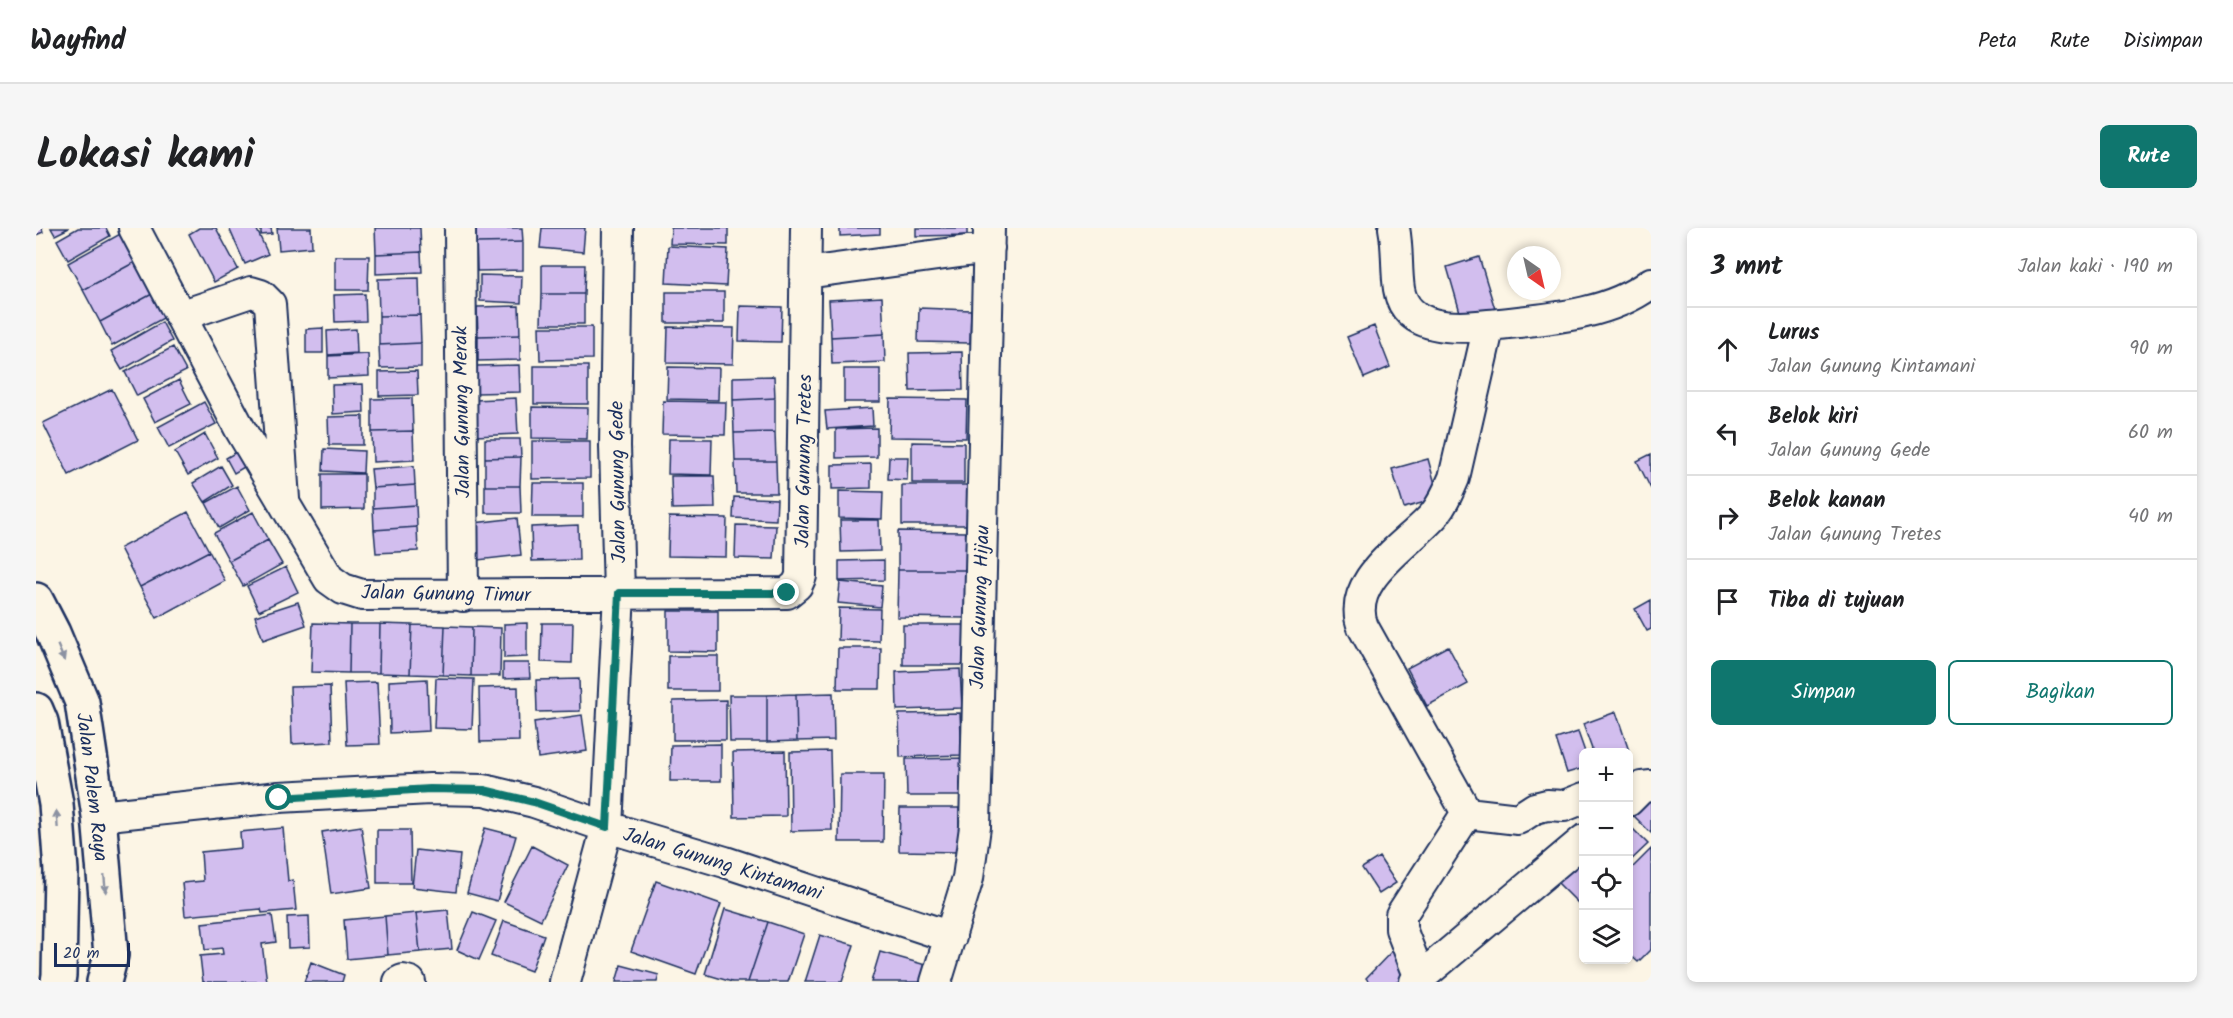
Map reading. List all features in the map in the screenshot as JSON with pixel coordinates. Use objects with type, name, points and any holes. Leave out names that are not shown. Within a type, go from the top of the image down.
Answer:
[{"type":"street","name":"Jalan Gunung Timur","points":[[134,228],[240,429],[329,579],[343,589],[362,596],[619,593]]},
{"type":"street","name":"Jalan Gunung Merak","points":[[460,228],[463,596]]},
{"type":"street","name":"Jalan Gunung Gede","points":[[565,982],[607,827],[619,593],[615,446],[618,228]]},
{"type":"street","name":"Jalan Gunung Tretes","points":[[619,593],[787,593],[797,585],[801,576],[806,228]]},
{"type":"street","points":[[1394,228],[1399,289],[1408,310],[1421,321],[1442,326],[1489,325],[1593,310],[1635,295],[1651,283]]},
{"type":"street","points":[[806,273],[989,238]]},
{"type":"street","name":"Jalan Gunung Hijau","points":[[936,982],[968,878],[975,828],[989,238]]},
{"type":"street","name":"Jalan Gunung Timur","points":[[180,316],[251,292],[261,295],[270,304],[285,504]]},
{"type":"street","points":[[1467,813],[1363,627],[1359,613],[1367,585],[1378,568],[1433,516],[1445,500],[1454,478],[1489,325]]},
{"type":"street","name":"Jalan Palem Raya","points":[[36,600],[53,633],[82,702],[99,816],[111,955],[104,982]]},
{"type":"street","name":"Jalan Palem Raya","points":[[36,710],[41,722],[56,804],[61,871],[60,975],[58,982]]},
{"type":"street","points":[[1633,797],[1642,788],[1651,786]]},
{"type":"street","name":"Jalan Gunung Kintamani","points":[[99,816],[279,798],[430,789],[484,790],[534,802],[951,937]]},
{"type":"street","points":[[1467,813],[1518,819],[1541,807],[1564,806],[1579,800]]},
{"type":"street","points":[[1467,813],[1401,915],[1401,929],[1417,980],[1579,844]]},
{"type":"street","points":[[399,982],[403,980],[410,982]]},
{"type":"building","points":[[36,228],[42,228],[43,232],[36,235]]},
{"type":"building","points":[[51,228],[69,228],[55,235]]},
{"type":"building","points":[[78,228],[106,228],[110,236],[68,260],[57,240]]},
{"type":"building","points":[[199,228],[216,228],[238,269],[214,282],[189,234]]},
{"type":"building","points":[[229,228],[256,228],[268,254],[245,264]]},
{"type":"building","points":[[261,228],[271,228],[272,234],[261,235]]},
{"type":"building","points":[[277,228],[311,228],[312,247],[279,250]]},
{"type":"building","points":[[375,228],[420,228],[421,252],[376,254]]},
{"type":"building","points":[[476,228],[522,228],[523,242],[476,243]]},
{"type":"building","points":[[542,228],[585,228],[583,252],[540,248]]},
{"type":"building","points":[[671,228],[728,228],[728,245],[670,244]]},
{"type":"building","points":[[840,228],[880,228],[880,234],[840,236]]},
{"type":"building","points":[[916,228],[967,228],[967,235],[916,236]]},
{"type":"building","points":[[122,233],[137,261],[83,290],[68,263]]},
{"type":"building","points":[[523,242],[523,270],[477,271],[476,243]]},
{"type":"building","points":[[668,246],[728,249],[726,286],[666,283]]},
{"type":"building","points":[[421,252],[422,272],[376,274],[376,254]]},
{"type":"building","points":[[335,256],[369,256],[368,290],[335,290]]},
{"type":"building","points":[[1479,257],[1495,309],[1462,319],[1447,267]]},
{"type":"building","points":[[137,261],[154,293],[100,322],[83,290]]},
{"type":"building","points":[[542,265],[585,265],[584,294],[542,294]]},
{"type":"building","points":[[480,275],[522,276],[521,303],[480,301]]},
{"type":"building","points":[[419,278],[420,315],[379,316],[378,279]]},
{"type":"building","points":[[666,292],[724,292],[724,323],[666,323]]},
{"type":"building","points":[[154,293],[167,316],[112,346],[100,322]]},
{"type":"building","points":[[365,294],[366,321],[335,322],[334,295]]},
{"type":"building","points":[[542,294],[584,294],[584,324],[541,324]]},
{"type":"building","points":[[882,297],[884,334],[831,337],[829,300]]},
{"type":"building","points":[[519,306],[520,335],[478,336],[477,307]]},
{"type":"building","points":[[740,306],[782,307],[781,342],[739,341]]},
{"type":"building","points":[[919,308],[971,310],[970,343],[918,342]]},
{"type":"building","points":[[420,315],[421,343],[379,345],[379,316]]},
{"type":"building","points":[[162,322],[172,341],[122,370],[111,351]]},
{"type":"building","points":[[1374,326],[1390,367],[1364,378],[1347,337]]},
{"type":"building","points":[[539,327],[592,327],[592,359],[540,360]]},
{"type":"building","points":[[668,327],[734,328],[733,364],[667,363]]},
{"type":"building","points":[[323,328],[323,353],[306,353],[306,329]]},
{"type":"building","points":[[356,329],[357,353],[328,355],[327,331]]},
{"type":"building","points":[[884,334],[885,362],[832,364],[831,337]]},
{"type":"building","points":[[520,335],[520,360],[478,361],[478,336]]},
{"type":"building","points":[[421,343],[421,367],[380,368],[379,345]]},
{"type":"building","points":[[173,347],[186,371],[137,396],[125,372]]},
{"type":"building","points":[[962,352],[963,390],[910,391],[909,353]]},
{"type":"building","points":[[368,354],[369,376],[328,378],[328,356]]},
{"type":"building","points":[[519,365],[520,392],[477,393],[477,366]]},
{"type":"building","points":[[534,366],[588,366],[588,404],[534,404]]},
{"type":"building","points":[[668,367],[719,368],[718,400],[667,399]]},
{"type":"building","points":[[844,369],[880,369],[880,402],[844,402]]},
{"type":"building","points":[[417,371],[418,395],[379,396],[379,372]]},
{"type":"building","points":[[774,376],[775,398],[733,400],[733,377]]},
{"type":"building","points":[[179,380],[191,404],[155,422],[143,399]]},
{"type":"building","points":[[363,384],[364,412],[333,414],[332,385]]},
{"type":"building","points":[[112,389],[138,440],[69,475],[43,423]]},
{"type":"building","points":[[412,398],[413,431],[372,432],[372,399]]},
{"type":"building","points":[[516,398],[518,434],[476,436],[475,400]]},
{"type":"building","points":[[775,398],[775,432],[734,433],[733,400]]},
{"type":"building","points":[[890,399],[967,400],[966,438],[889,437]]},
{"type":"building","points":[[663,401],[726,402],[725,435],[662,434]]},
{"type":"building","points":[[204,402],[216,424],[169,448],[158,427]]},
{"type":"building","points":[[532,407],[588,408],[587,439],[532,438]]},
{"type":"building","points":[[872,408],[873,426],[827,429],[825,411]]},
{"type":"building","points":[[363,416],[363,445],[329,445],[328,417]]},
{"type":"building","points":[[877,428],[877,457],[836,458],[836,429]]},
{"type":"building","points":[[413,431],[414,460],[373,462],[372,432]]},
{"type":"building","points":[[775,432],[776,461],[735,461],[734,433]]},
{"type":"building","points":[[205,434],[218,458],[188,475],[175,452]]},
{"type":"building","points":[[485,439],[520,439],[521,457],[485,458]]},
{"type":"building","points":[[669,439],[712,439],[711,475],[668,474]]},
{"type":"building","points":[[532,441],[590,441],[590,478],[532,479]]},
{"type":"building","points":[[912,442],[964,443],[964,483],[912,483]]},
{"type":"building","points":[[324,449],[364,451],[363,473],[323,471]]},
{"type":"building","points":[[238,451],[246,466],[234,473],[226,458]]},
{"type":"building","points":[[1651,454],[1651,489],[1637,461]]},
{"type":"building","points":[[521,457],[520,486],[485,486],[485,458]]},
{"type":"building","points":[[889,457],[908,457],[907,480],[888,479]]},
{"type":"building","points":[[1428,459],[1439,498],[1404,508],[1392,469]]},
{"type":"building","points":[[735,461],[776,461],[777,493],[736,493]]},
{"type":"building","points":[[871,464],[871,488],[832,489],[832,465]]},
{"type":"building","points":[[221,466],[232,485],[205,502],[193,483]]},
{"type":"building","points":[[414,466],[415,485],[373,488],[371,469]]},
{"type":"building","points":[[322,474],[364,474],[364,509],[322,510]]},
{"type":"building","points":[[671,476],[714,476],[715,508],[672,509]]},
{"type":"building","points":[[533,483],[583,483],[583,517],[532,517]]},
{"type":"building","points":[[415,485],[416,505],[373,508],[373,488]]},
{"type":"building","points":[[902,485],[969,485],[969,525],[902,525]]},
{"type":"building","points":[[237,486],[250,510],[219,528],[206,503]]},
{"type":"building","points":[[485,486],[520,486],[521,513],[485,513]]},
{"type":"building","points":[[839,491],[883,492],[882,519],[839,518]]},
{"type":"building","points":[[734,497],[777,499],[776,520],[733,518]]},
{"type":"building","points":[[416,505],[417,527],[374,530],[373,508]]},
{"type":"building","points":[[188,512],[209,551],[140,587],[120,548]]},
{"type":"building","points":[[253,512],[268,540],[229,561],[214,533]]},
{"type":"building","points":[[669,517],[727,518],[726,557],[668,556]]},
{"type":"building","points":[[517,518],[521,555],[478,560],[474,523]]},
{"type":"building","points":[[840,520],[879,520],[880,551],[841,552]]},
{"type":"building","points":[[578,525],[579,560],[532,561],[531,527]]},
{"type":"building","points":[[736,525],[776,526],[774,559],[735,558]]},
{"type":"building","points":[[417,527],[418,551],[376,553],[374,530]]},
{"type":"building","points":[[898,531],[966,532],[966,570],[898,570]]},
{"type":"building","points":[[268,540],[282,564],[243,586],[229,561]]},
{"type":"building","points":[[209,551],[225,581],[157,618],[140,587]]},
{"type":"building","points":[[884,560],[884,580],[839,581],[839,561]]},
{"type":"building","points":[[286,567],[298,592],[259,611],[247,586]]},
{"type":"building","points":[[898,570],[966,570],[965,618],[897,617]]},
{"type":"building","points":[[840,582],[882,586],[880,607],[838,603]]},
{"type":"building","points":[[1651,600],[1651,629],[1647,631],[1635,609]]},
{"type":"building","points":[[298,602],[306,625],[263,640],[255,616]]},
{"type":"building","points":[[839,608],[880,609],[879,641],[838,640]]},
{"type":"building","points":[[668,611],[718,611],[718,652],[668,651]]},
{"type":"building","points":[[313,623],[350,624],[349,673],[311,672]]},
{"type":"building","points":[[527,623],[527,657],[504,658],[504,624]]},
{"type":"building","points":[[542,623],[573,623],[572,663],[541,662]]},
{"type":"building","points":[[350,624],[380,624],[379,673],[349,673]]},
{"type":"building","points":[[380,624],[412,625],[410,674],[379,673]]},
{"type":"building","points":[[412,625],[445,626],[443,675],[410,674]]},
{"type":"building","points":[[903,625],[964,625],[964,665],[903,665]]},
{"type":"building","points":[[445,626],[472,627],[471,676],[443,675]]},
{"type":"building","points":[[472,627],[501,628],[500,676],[471,676]]},
{"type":"building","points":[[1448,646],[1468,684],[1427,706],[1407,668]]},
{"type":"building","points":[[838,648],[881,648],[880,689],[837,689]]},
{"type":"building","points":[[668,656],[718,656],[718,691],[668,691]]},
{"type":"building","points":[[503,663],[529,663],[530,678],[503,679]]},
{"type":"building","points":[[960,669],[962,708],[897,710],[896,672]]},
{"type":"building","points":[[436,678],[474,679],[472,729],[434,728]]},
{"type":"building","points":[[427,679],[429,731],[390,733],[389,681]]},
{"type":"building","points":[[579,679],[580,711],[537,712],[536,680]]},
{"type":"building","points":[[377,682],[380,744],[347,745],[344,683]]},
{"type":"building","points":[[330,686],[332,742],[292,744],[290,687]]},
{"type":"building","points":[[518,687],[519,741],[480,742],[479,688]]},
{"type":"building","points":[[833,693],[834,740],[797,741],[796,694]]},
{"type":"building","points":[[796,694],[797,741],[767,742],[767,695]]},
{"type":"building","points":[[729,695],[767,695],[767,742],[730,742]]},
{"type":"building","points":[[726,700],[726,740],[673,740],[673,701]]},
{"type":"building","points":[[1616,712],[1628,748],[1592,748],[1583,724]]},
{"type":"building","points":[[960,713],[962,755],[900,757],[899,714]]},
{"type":"building","points":[[582,715],[587,751],[538,758],[534,722]]},
{"type":"building","points":[[1578,732],[1584,748],[1579,748],[1579,769],[1567,773],[1556,739]]},
{"type":"building","points":[[721,744],[721,781],[670,781],[671,745]]},
{"type":"building","points":[[785,751],[786,816],[734,817],[733,752]]},
{"type":"building","points":[[830,751],[832,830],[791,831],[790,752]]},
{"type":"building","points":[[968,758],[968,796],[907,796],[906,759]]},
{"type":"building","points":[[840,774],[884,774],[883,842],[839,842]]},
{"type":"building","points":[[1651,788],[1651,833],[1633,815],[1633,807]]},
{"type":"building","points":[[900,808],[959,808],[959,852],[899,851]]},
{"type":"building","points":[[361,826],[371,888],[331,894],[322,832]]},
{"type":"building","points":[[283,828],[288,881],[293,880],[296,910],[262,913],[261,909],[185,916],[182,883],[203,881],[201,852],[241,848],[240,832]]},
{"type":"building","points":[[485,828],[516,836],[497,901],[467,893]]},
{"type":"building","points":[[1633,829],[1648,844],[1633,858]]},
{"type":"building","points":[[377,830],[410,830],[411,883],[377,883]]},
{"type":"building","points":[[532,846],[568,865],[541,920],[504,902]]},
{"type":"building","points":[[1651,849],[1651,949],[1638,962],[1633,958],[1633,867]]},
{"type":"building","points":[[416,850],[460,855],[456,892],[412,887]]},
{"type":"building","points":[[1379,857],[1396,883],[1379,894],[1362,868]]},
{"type":"building","points":[[1579,861],[1579,904],[1557,882]]},
{"type":"building","points":[[656,881],[721,904],[696,974],[631,951]]},
{"type":"building","points":[[725,909],[768,922],[748,982],[732,982],[705,974]]},
{"type":"building","points":[[448,910],[452,949],[420,952],[416,913]]},
{"type":"building","points":[[473,912],[496,921],[479,960],[457,950]]},
{"type":"building","points":[[416,913],[420,952],[388,955],[385,916]]},
{"type":"building","points":[[272,915],[276,942],[262,944],[267,982],[203,982],[200,956],[223,954],[222,948],[205,950],[202,923]]},
{"type":"building","points":[[309,916],[310,947],[288,948],[287,917]]},
{"type":"building","points":[[385,916],[388,955],[347,959],[344,920]]},
{"type":"building","points":[[504,921],[544,935],[531,971],[491,956]]},
{"type":"building","points":[[768,922],[804,934],[788,982],[748,982]]},
{"type":"building","points":[[820,935],[854,945],[842,982],[805,982]]},
{"type":"building","points":[[1393,950],[1413,969],[1400,982],[1369,982],[1366,978]]},
{"type":"building","points":[[880,952],[929,966],[924,982],[871,982]]},
{"type":"building","points":[[311,962],[344,975],[342,982],[304,982]]},
{"type":"building","points":[[621,965],[659,975],[657,982],[616,982]]},
{"type":"route","points":[[279,798],[430,789],[484,790],[534,802],[607,827],[619,593],[787,593]]}]
